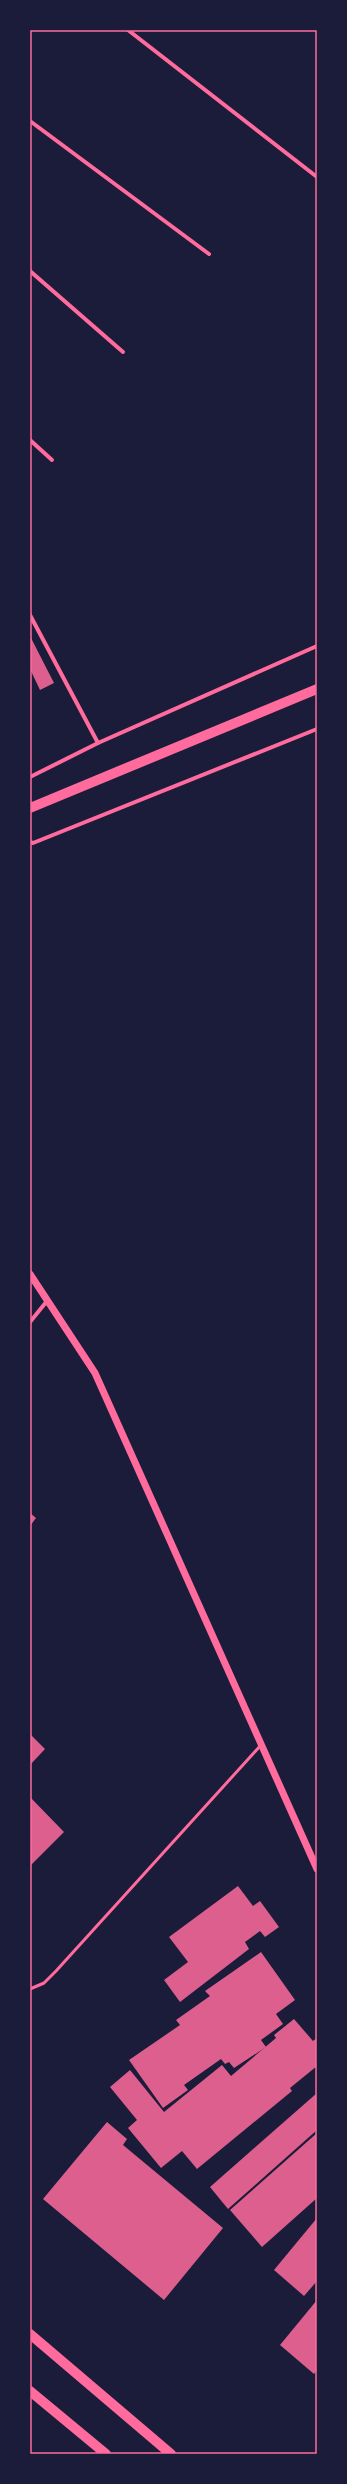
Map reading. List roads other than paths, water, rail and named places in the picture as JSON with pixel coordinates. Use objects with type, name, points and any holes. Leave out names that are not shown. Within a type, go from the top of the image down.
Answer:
[{"type":"main road","points":[[30,808],[317,689]]},
{"type":"main road","points":[[30,2334],[171,2454]]},
{"type":"main road","points":[[30,2391],[106,2454]]},
{"type":"street","points":[[128,30],[317,177]]},
{"type":"street","points":[[30,121],[209,254]]},
{"type":"street","points":[[30,271],[123,352]]},
{"type":"street","points":[[30,440],[52,460]]},
{"type":"street","points":[[30,616],[98,743]]},
{"type":"street","points":[[30,777],[98,743],[317,646]]},
{"type":"street","points":[[30,842],[33,843],[317,729]]},
{"type":"street","points":[[30,1274],[94,1373],[317,1869]]},
{"type":"street","points":[[30,1322],[47,1300]]},
{"type":"lane","points":[[30,1989],[44,1983],[56,1971],[262,1744]]}]
